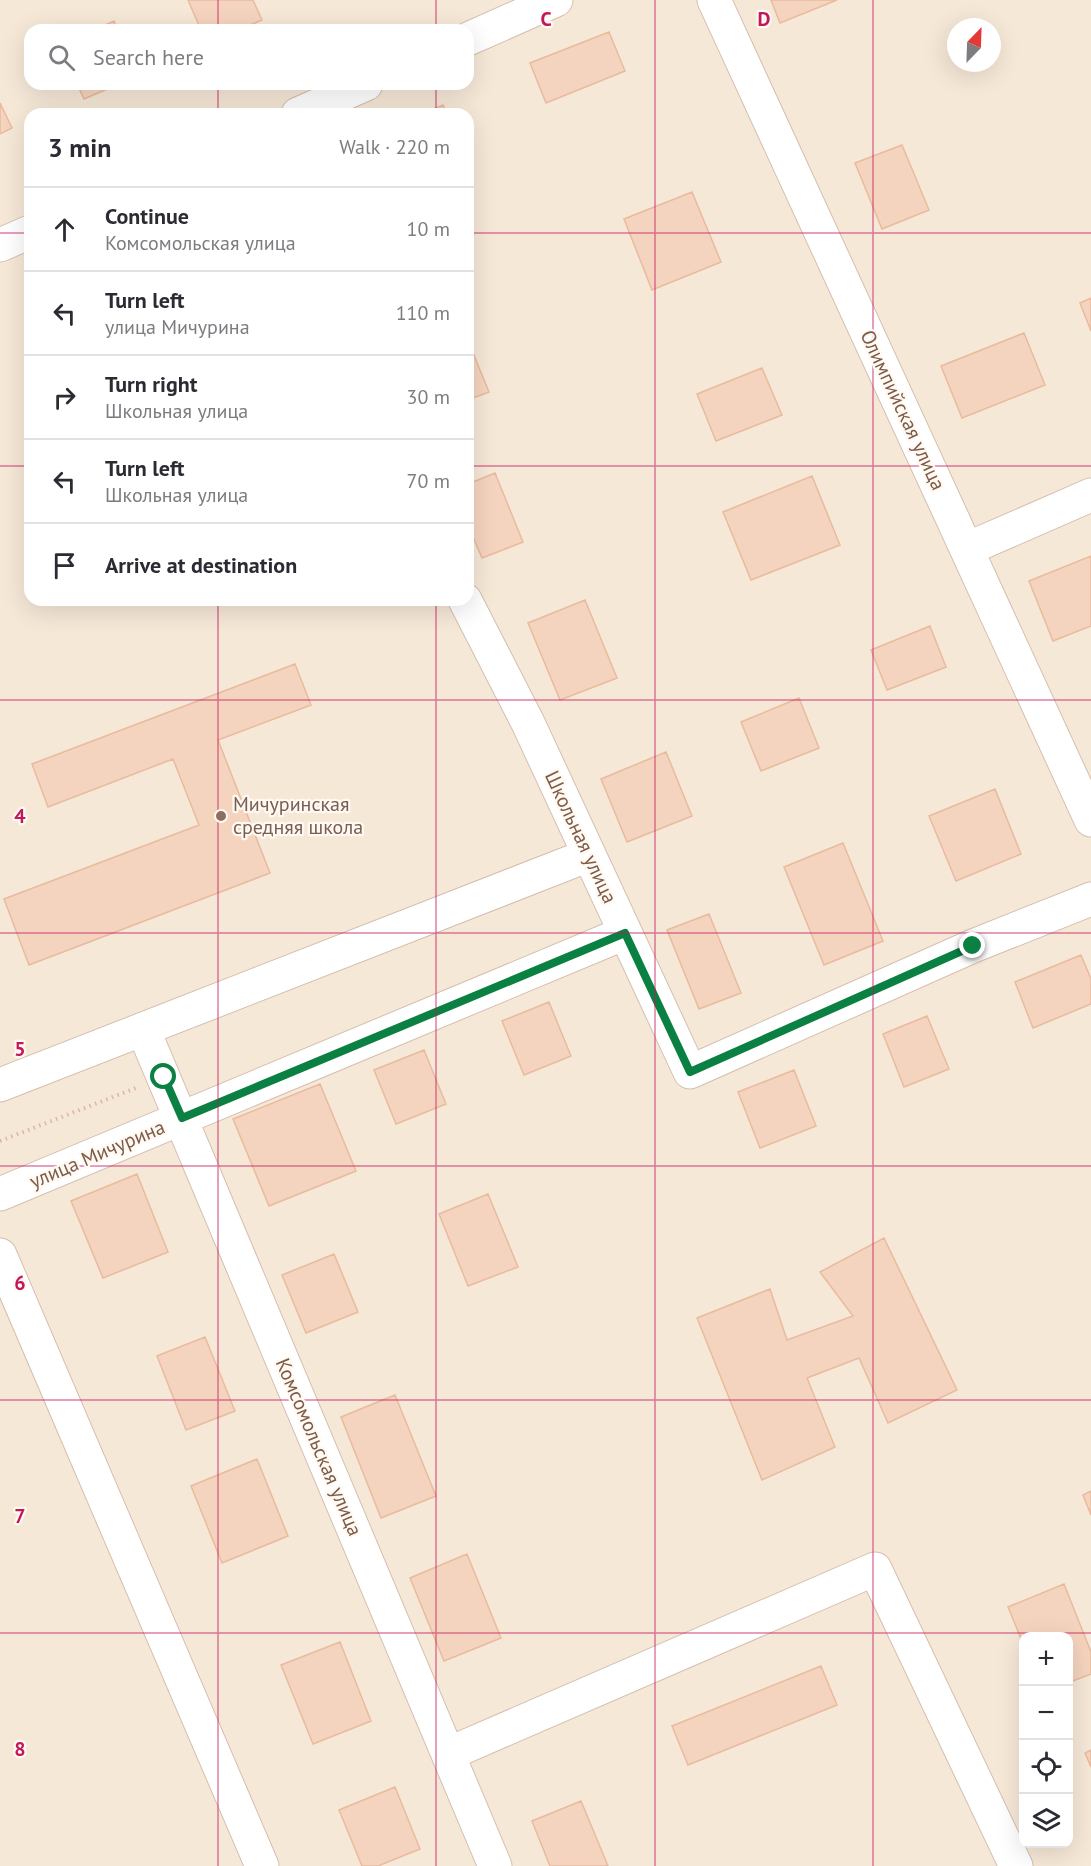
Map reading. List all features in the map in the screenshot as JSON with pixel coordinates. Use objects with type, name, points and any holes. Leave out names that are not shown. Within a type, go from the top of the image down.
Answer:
[{"type":"street","points":[[474,36],[556,0]]},
{"type":"street","name":"Олимпийская улица","points":[[714,0],[1091,820]]},
{"type":"street","points":[[312,108],[352,90]]},
{"type":"street","points":[[0,246],[24,235]]},
{"type":"street","points":[[966,549],[1091,495]]},
{"type":"street","name":"Школьная улица","points":[[468,606],[528,723],[690,1072],[973,946],[1091,899]]},
{"type":"street","points":[[0,1085],[589,855]]},
{"type":"street","name":"улица Мичурина","points":[[0,1194],[625,933]]},
{"type":"street","name":"Комсомольская улица","points":[[143,1029],[495,1866]]},
{"type":"street","points":[[0,1254],[262,1866]]},
{"type":"street","points":[[448,1754],[875,1569],[1016,1866]]},
{"type":"path","points":[[0,1141],[164,1077]]},
{"type":"shaded area","points":[[0,0],[1091,0],[1091,1866],[0,1866]]},
{"type":"building","points":[[188,0],[253,0],[262,20],[252,24],[198,24]]},
{"type":"building","points":[[771,0],[837,0],[780,23]]},
{"type":"building","points":[[609,32],[625,71],[546,103],[530,63]]},
{"type":"building","points":[[80,90],[105,90],[84,99]]},
{"type":"building","points":[[0,103],[12,128],[0,134]]},
{"type":"building","points":[[902,145],[929,210],[882,229],[855,163]]},
{"type":"building","points":[[692,192],[721,262],[652,290],[624,219]]},
{"type":"building","points":[[1091,298],[1091,331],[1080,303]]},
{"type":"building","points":[[1024,333],[1045,385],[962,418],[941,366]]},
{"type":"building","points":[[474,355],[489,392],[474,398]]},
{"type":"building","points":[[762,368],[782,415],[716,441],[697,394]]},
{"type":"building","points":[[495,473],[523,542],[482,558],[474,539],[474,482]]},
{"type":"building","points":[[812,476],[840,545],[751,580],[723,512]]},
{"type":"building","points":[[1091,556],[1091,626],[1053,641],[1029,581]]},
{"type":"building","points":[[585,600],[617,678],[560,700],[528,623]]},
{"type":"building","points":[[930,626],[946,667],[887,690],[871,650]]},
{"type":"building","name":"Мичуринская средняя школа","points":[[295,664],[311,705],[218,740],[270,873],[29,965],[4,899],[199,825],[173,759],[48,807],[32,764]]},
{"type":"building","points":[[799,698],[819,748],[761,771],[741,722]]},
{"type":"building","points":[[666,752],[692,816],[627,842],[601,779]]},
{"type":"building","points":[[995,789],[1021,854],[956,881],[929,816]]},
{"type":"building","points":[[843,843],[883,941],[824,965],[784,867]]},
{"type":"building","points":[[709,914],[741,993],[699,1009],[667,930]]},
{"type":"building","points":[[1081,955],[1091,979],[1091,1004],[1033,1028],[1015,982]]},
{"type":"building","points":[[549,1002],[571,1056],[524,1075],[502,1021]]},
{"type":"building","points":[[927,1016],[949,1069],[904,1087],[883,1034]]},
{"type":"building","points":[[424,1050],[446,1104],[396,1124],[374,1070]]},
{"type":"building","points":[[794,1070],[816,1126],[760,1148],[738,1092]]},
{"type":"building","points":[[320,1084],[356,1171],[269,1206],[233,1119]]},
{"type":"building","points":[[137,1174],[168,1252],[103,1278],[71,1201]]},
{"type":"building","points":[[488,1194],[518,1267],[468,1286],[439,1214]]},
{"type":"building","points":[[884,1238],[957,1390],[888,1423],[859,1358],[807,1378],[835,1447],[762,1480],[697,1318],[770,1289],[787,1340],[853,1316],[820,1272]]},
{"type":"building","points":[[334,1254],[358,1312],[306,1333],[282,1275]]},
{"type":"building","points":[[205,1337],[235,1411],[186,1430],[157,1356]]},
{"type":"building","points":[[395,1395],[436,1496],[381,1518],[341,1417]]},
{"type":"building","points":[[257,1459],[288,1536],[222,1563],[191,1486]]},
{"type":"building","points":[[1091,1491],[1091,1515],[1083,1495]]},
{"type":"building","points":[[467,1554],[501,1638],[444,1661],[410,1578]]},
{"type":"building","points":[[1064,1584],[1091,1652],[1091,1674],[1073,1681],[1073,1632],[1019,1632],[1019,1634],[1008,1607]]},
{"type":"building","points":[[340,1642],[371,1721],[313,1744],[281,1665]]},
{"type":"building","points":[[821,1666],[837,1705],[688,1765],[672,1726]]},
{"type":"building","points":[[1091,1750],[1091,1767],[1085,1753]]},
{"type":"building","points":[[395,1787],[420,1849],[378,1866],[362,1866],[339,1810]]},
{"type":"building","points":[[581,1801],[608,1866],[550,1866],[532,1821]]},
{"type":"place","name":"Мичуринская средняя школа","points":[[221,816]]},
{"type":"route","points":[[164,1077],[182,1118],[625,933],[690,1072],[973,946]]}]
